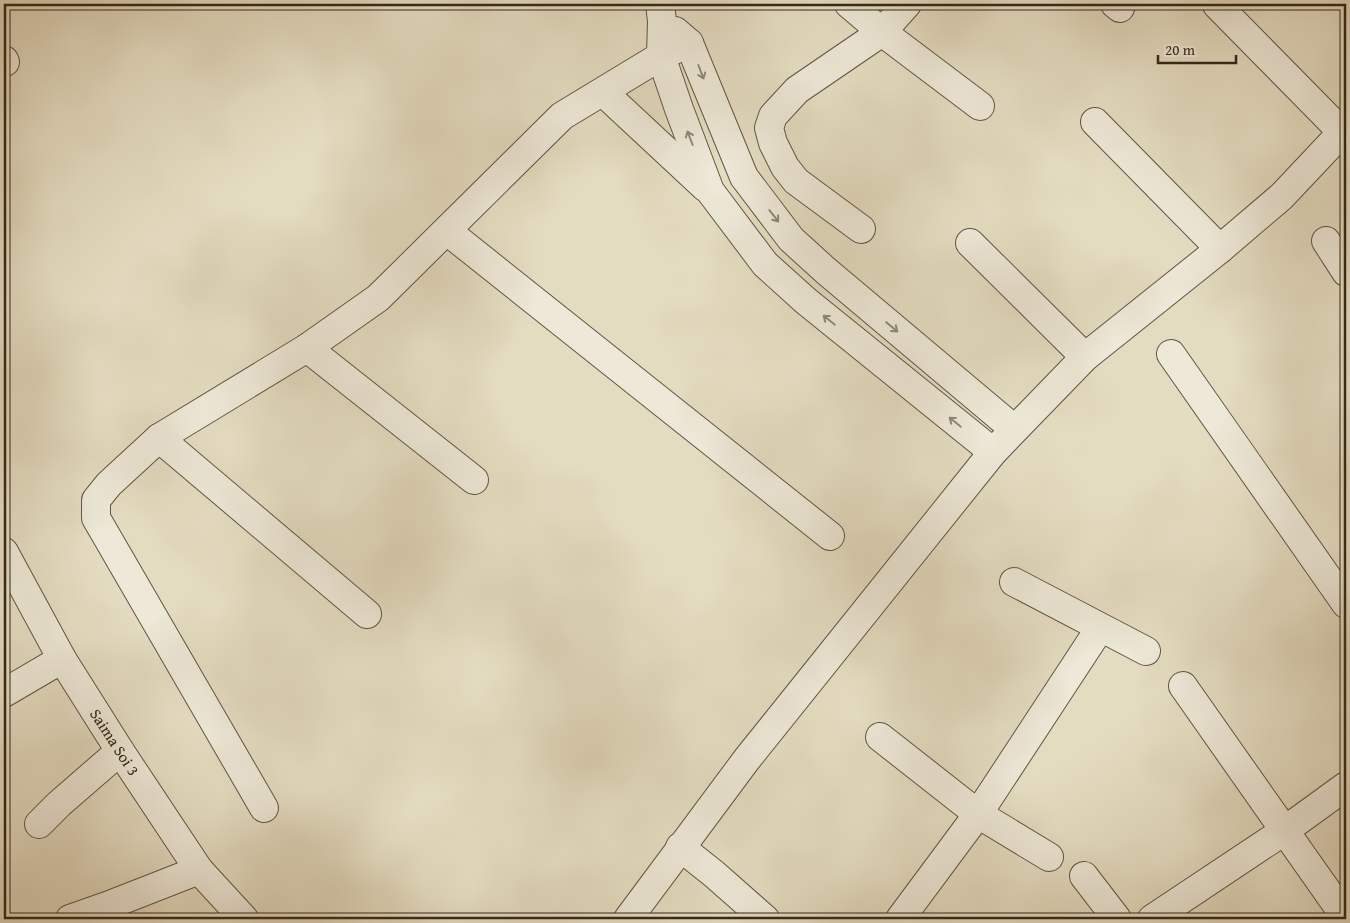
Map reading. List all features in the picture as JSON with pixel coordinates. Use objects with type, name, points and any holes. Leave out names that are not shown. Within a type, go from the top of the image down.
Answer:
[{"type":"street","points":[[849,4],[882,32],[980,106]]},
{"type":"street","points":[[861,229],[796,180],[785,167],[773,143],[769,128],[773,116],[798,90],[882,32],[907,4]]},
{"type":"street","points":[[628,919],[753,752],[993,452],[1085,357],[1220,249],[1282,196],[1345,131],[1217,5]]},
{"type":"street","points":[[661,12],[689,43],[744,178],[791,239],[825,270],[1014,429]]},
{"type":"street","points":[[661,12],[661,56],[710,191]]},
{"type":"street","points":[[264,808],[96,518],[96,500],[109,484],[159,438],[306,348],[378,298],[562,116],[661,56],[689,43]]},
{"type":"street","points":[[603,92],[710,191],[765,264],[806,301],[993,452]]},
{"type":"street","points":[[1095,122],[1220,249]]},
{"type":"street","points":[[447,231],[830,536]]},
{"type":"street","points":[[1326,241],[1346,272]]},
{"type":"street","points":[[970,244],[1085,357]]},
{"type":"street","points":[[306,348],[474,480]]},
{"type":"street","points":[[1171,354],[1343,593]]},
{"type":"street","points":[[159,438],[366,614]]},
{"type":"street","name":"Saima Soi 3","points":[[4,552],[62,659],[199,870],[233,916]]},
{"type":"street","points":[[1014,582],[1146,651]]},
{"type":"street","points":[[900,919],[978,814],[1100,628]]},
{"type":"street","points":[[4,693],[62,659]]},
{"type":"street","points":[[1183,686],[1346,918]]},
{"type":"street","points":[[880,738],[978,814],[1049,857]]},
{"type":"street","points":[[39,824],[120,750]]},
{"type":"street","points":[[1152,919],[1284,831],[1346,786]]},
{"type":"street","points":[[680,848],[714,874],[765,919]]},
{"type":"street","points":[[70,919],[199,870]]},
{"type":"street","points":[[1084,876],[1116,919]]}]
